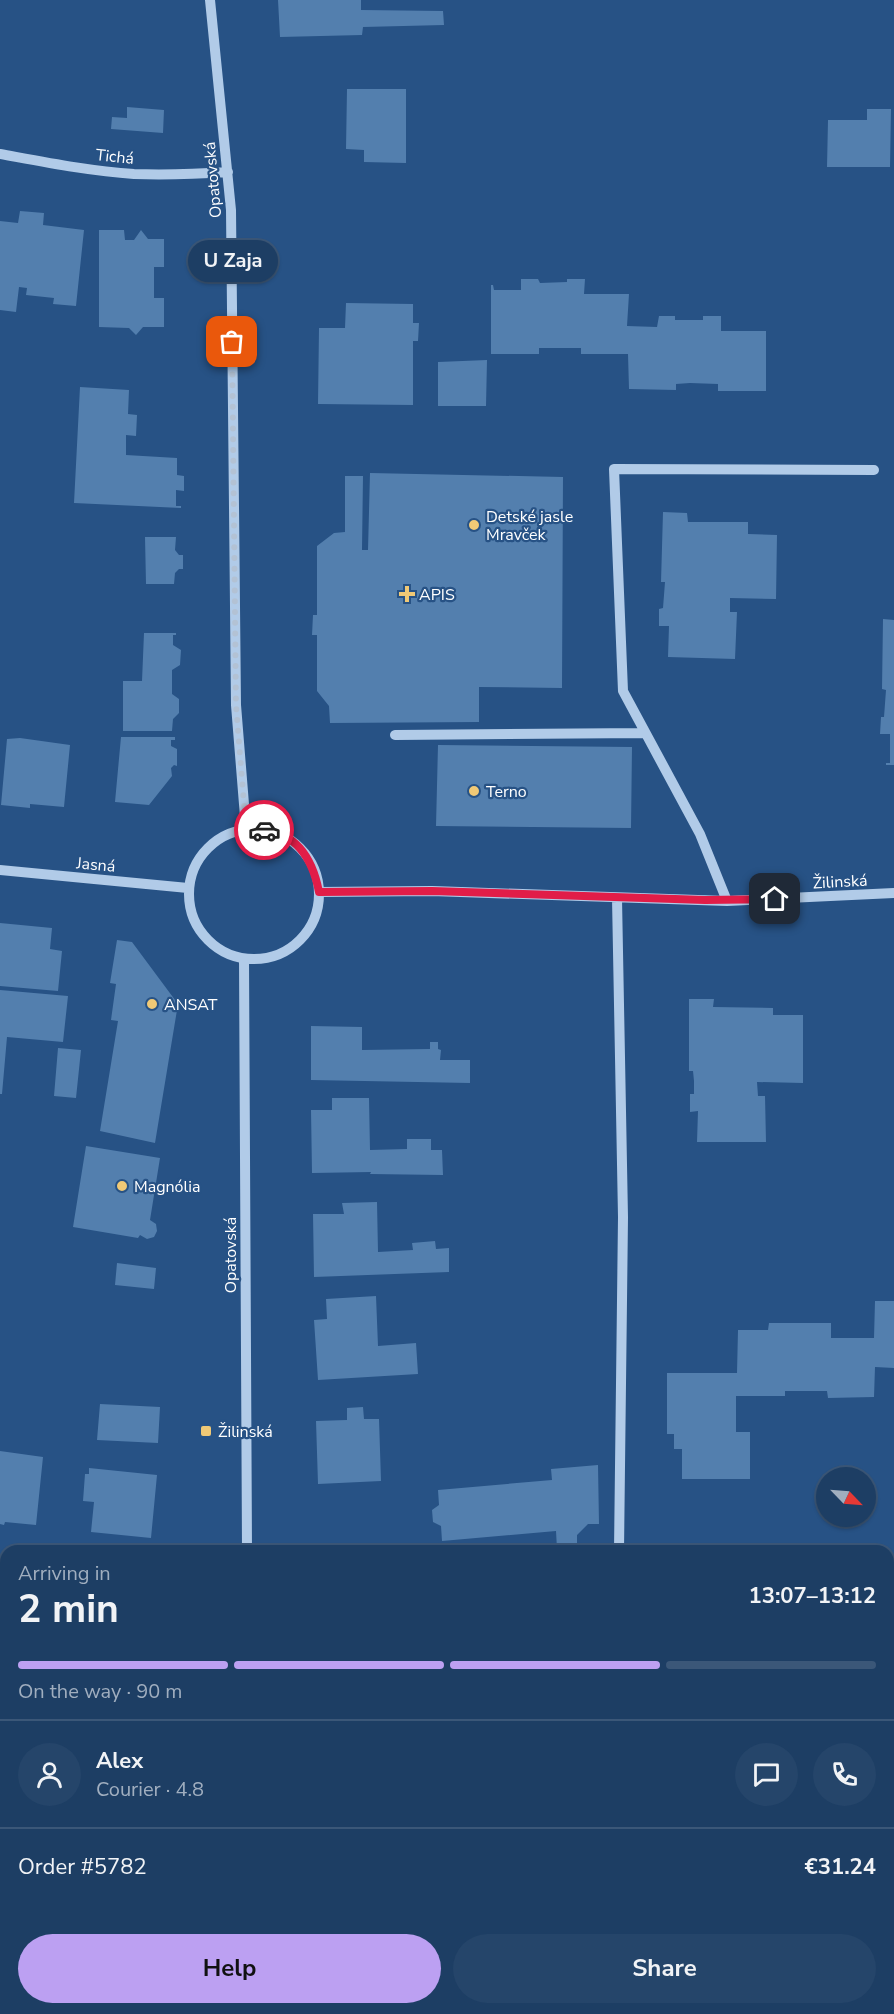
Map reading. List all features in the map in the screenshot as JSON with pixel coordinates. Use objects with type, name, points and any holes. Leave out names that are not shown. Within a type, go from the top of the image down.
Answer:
[{"type":"street","name":"Opatovská","points":[[200,0],[211,17],[231,210],[236,705],[246,829]]},
{"type":"street","points":[[210,0],[211,17]]},
{"type":"street","name":"Tichá","points":[[0,154],[133,174],[228,172]]},
{"type":"street","points":[[727,901],[700,834],[623,691],[614,469],[874,470]]},
{"type":"street","points":[[395,735],[645,733]]},
{"type":"street","points":[[246,829],[268,830],[288,838],[304,852],[315,871],[319,892],[317,911],[310,928],[297,943],[282,954],[263,959],[244,959],[225,953],[209,942],[196,927],[190,908],[189,888],[195,867],[207,848],[225,836],[246,829]]},
{"type":"street","name":"Jasná","points":[[0,870],[189,888]]},
{"type":"street","name":"Žilinská","points":[[319,892],[432,891],[727,901],[894,893]]},
{"type":"street","points":[[617,898],[623,1217],[619,1545]]},
{"type":"street","name":"Opatovská","points":[[244,959],[247,1545]]},
{"type":"building","points":[[278,0],[361,0],[361,10],[443,11],[444,25],[363,27],[362,35],[280,37]]},
{"type":"building","points":[[347,89],[406,89],[406,163],[364,162],[364,150],[346,149]]},
{"type":"building","points":[[127,107],[164,110],[163,133],[111,129],[112,117],[127,118]]},
{"type":"building","points":[[867,109],[891,109],[890,167],[827,167],[828,120],[867,120]]},
{"type":"building","points":[[20,211],[44,213],[43,225],[84,230],[76,306],[53,304],[54,298],[26,295],[27,288],[19,287],[16,312],[0,310],[0,221],[18,223]]},
{"type":"building","points":[[99,230],[124,230],[125,240],[134,240],[141,230],[148,239],[164,239],[164,267],[154,267],[154,298],[164,298],[164,327],[143,327],[136,335],[129,328],[99,327]]},
{"type":"building","points":[[521,279],[538,279],[540,283],[585,279],[584,294],[629,294],[627,326],[657,327],[659,316],[675,316],[675,320],[703,320],[703,316],[721,316],[721,331],[766,331],[766,391],[718,391],[718,384],[690,383],[676,384],[676,390],[629,389],[628,354],[581,354],[581,348],[539,348],[539,354],[491,354],[491,285],[494,290],[521,290]]},
{"type":"building","points":[[346,303],[413,304],[413,323],[419,323],[418,341],[413,341],[413,405],[318,404],[319,328],[345,328]]},
{"type":"building","points":[[487,360],[486,406],[438,406],[438,362]]},
{"type":"building","points":[[80,387],[129,390],[128,414],[137,415],[136,436],[126,435],[126,455],[177,458],[177,475],[184,476],[184,491],[176,490],[176,506],[181,506],[181,508],[74,503]]},
{"type":"building","points":[[370,473],[563,477],[562,688],[479,687],[479,722],[330,723],[329,706],[317,691],[317,635],[312,635],[313,615],[317,615],[317,546],[334,533],[345,532],[345,476],[363,476],[362,550],[368,550]]},
{"type":"building","points":[[663,512],[687,513],[688,522],[748,522],[748,534],[777,535],[776,599],[730,598],[730,612],[737,612],[735,659],[668,657],[669,626],[659,626],[659,609],[663,608],[665,582],[661,582]]},
{"type":"building","points":[[145,537],[176,537],[175,550],[179,555],[183,555],[183,569],[175,573],[174,584],[146,584]]},
{"type":"building","points":[[883,619],[894,620],[894,765],[886,765],[890,763],[890,734],[880,734],[886,690],[882,689]]},
{"type":"building","points":[[144,633],[176,633],[173,635],[173,645],[181,650],[180,665],[172,670],[172,694],[179,699],[179,713],[173,719],[172,731],[123,731],[123,681],[142,681]]},
{"type":"building","points":[[121,737],[175,737],[175,740],[171,740],[171,746],[177,749],[177,766],[174,765],[171,768],[172,776],[149,805],[115,802]]},
{"type":"building","points":[[20,738],[70,745],[64,807],[30,804],[30,808],[1,805],[7,739]]},
{"type":"building","points":[[438,745],[632,747],[631,828],[436,826]]},
{"type":"building","points":[[0,923],[52,928],[50,949],[62,951],[58,991],[0,986]]},
{"type":"building","points":[[117,940],[132,942],[178,1004],[155,1143],[100,1131],[118,1021],[111,1020],[116,984],[110,983]]},
{"type":"building","points":[[0,990],[68,996],[63,1042],[7,1037],[2,1094],[0,1094]]},
{"type":"building","points":[[689,999],[714,999],[713,1007],[773,1008],[773,1015],[803,1015],[803,1083],[757,1082],[758,1096],[765,1096],[766,1142],[697,1142],[698,1111],[690,1112],[690,1094],[694,1094],[694,1081],[693,1071],[689,1071]]},
{"type":"building","points":[[311,1026],[362,1027],[362,1050],[430,1049],[430,1042],[438,1042],[438,1049],[441,1050],[440,1060],[470,1060],[470,1083],[311,1080]]},
{"type":"building","points":[[58,1048],[81,1050],[76,1098],[54,1096]]},
{"type":"building","points":[[332,1098],[369,1098],[370,1150],[407,1149],[407,1139],[431,1139],[431,1150],[442,1150],[443,1175],[370,1174],[371,1172],[312,1173],[311,1110],[332,1110]]},
{"type":"building","points":[[86,1146],[160,1158],[150,1220],[156,1224],[157,1231],[154,1237],[147,1239],[140,1235],[138,1238],[73,1227]]},
{"type":"building","points":[[377,1202],[378,1252],[413,1250],[412,1243],[435,1241],[436,1249],[449,1248],[449,1272],[314,1277],[313,1214],[344,1214],[342,1203]]},
{"type":"building","points":[[117,1263],[156,1268],[154,1289],[115,1285]]},
{"type":"building","points":[[376,1296],[378,1346],[416,1343],[418,1374],[318,1380],[314,1320],[327,1319],[326,1299]]},
{"type":"building","points":[[875,1301],[894,1301],[894,1368],[875,1367],[874,1397],[828,1398],[827,1391],[785,1391],[785,1396],[736,1396],[736,1432],[750,1432],[750,1479],[682,1479],[682,1449],[674,1449],[674,1434],[667,1434],[667,1373],[737,1373],[738,1330],[768,1330],[769,1323],[831,1323],[831,1338],[874,1338]]},
{"type":"building","points":[[100,1404],[160,1407],[158,1443],[97,1440]]},
{"type":"building","points":[[363,1407],[364,1419],[379,1419],[381,1481],[318,1484],[316,1421],[347,1420],[347,1408]]},
{"type":"building","points":[[0,1451],[43,1457],[36,1525],[5,1522],[4,1525],[0,1524]]},
{"type":"building","points":[[598,1465],[599,1524],[588,1524],[577,1535],[577,1545],[557,1545],[556,1531],[442,1541],[441,1526],[433,1522],[432,1510],[439,1505],[438,1490],[552,1480],[551,1469]]},
{"type":"building","points":[[89,1468],[157,1475],[151,1538],[91,1532],[94,1502],[83,1501],[85,1474],[89,1474]]},
{"type":"way so far","points":[[232,342],[236,705],[246,829],[264,830]]},
{"type":"place","name":"U Zaja","points":[[232,342]]},
{"type":"place","name":"Detské jasle Mravček","points":[[474,525]]},
{"type":"place","name":"APIS","points":[[407,594]]},
{"type":"place","name":"Terno","points":[[474,791]]},
{"type":"place","name":"ANSAT","points":[[152,1004]]},
{"type":"place","name":"Magnólia","points":[[122,1186]]},
{"type":"place","name":"Žilinská","points":[[206,1431]]},
{"type":"route","points":[[264,830],[288,838],[304,852],[315,871],[319,892],[432,891],[727,901],[775,899]]}]
